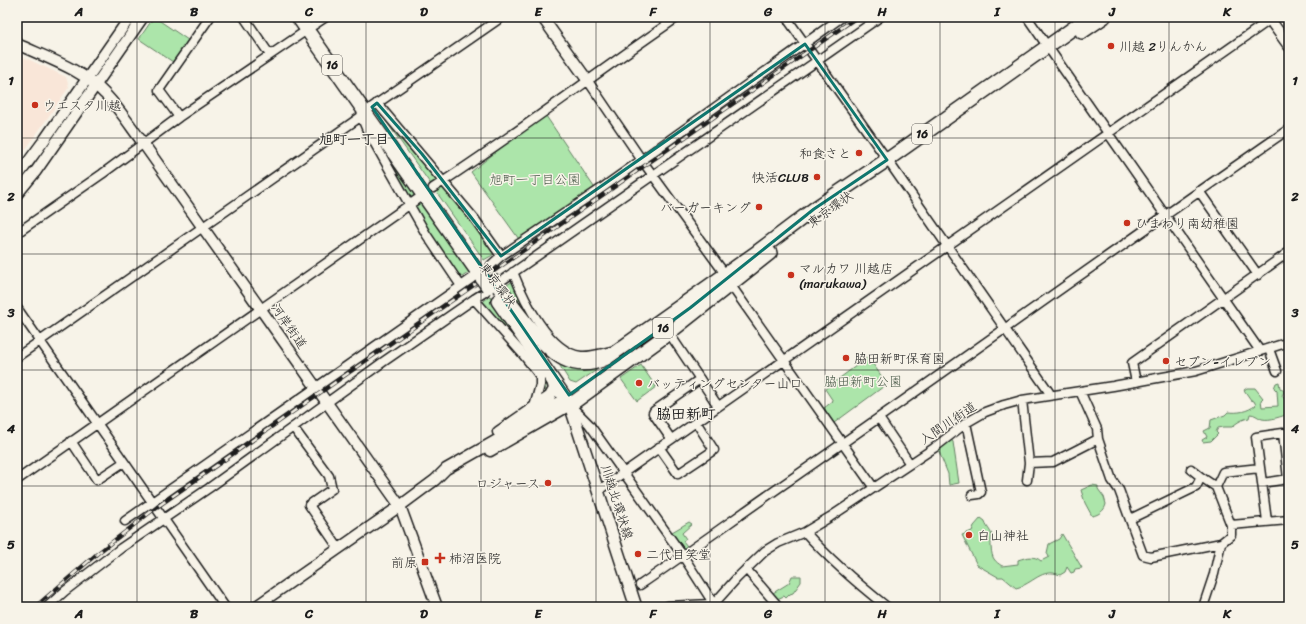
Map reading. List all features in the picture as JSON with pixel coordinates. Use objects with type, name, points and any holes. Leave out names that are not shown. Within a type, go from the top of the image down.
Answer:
[{"type":"highway","name":"東京環状","points":[[298,17],[310,24],[488,279],[552,380],[568,399]]},
{"type":"highway","name":"東京環状","points":[[1049,50],[1089,17]]},
{"type":"highway","name":"東京環状","points":[[488,279],[546,347],[562,359],[577,363],[592,363],[607,358],[773,250],[889,162],[1049,50],[1104,17]]},
{"type":"highway","name":"東京環状","points":[[568,399],[690,308],[756,252],[814,209],[889,162]]},
{"type":"highway","name":"東京環状","points":[[568,399],[669,333],[756,252]]},
{"type":"highway","points":[[515,310],[564,383],[568,399]]},
{"type":"main road","name":"川越北環状線","points":[[568,399],[636,607]]},
{"type":"street","points":[[17,194],[36,171],[130,17]]},
{"type":"street","points":[[17,176],[143,17]]},
{"type":"street","points":[[179,117],[159,90],[210,17]]},
{"type":"street","points":[[244,17],[270,55]]},
{"type":"street","points":[[17,233],[102,174],[179,117],[248,71],[310,24],[326,17]]},
{"type":"street","points":[[17,357],[502,17]]},
{"type":"street","points":[[542,17],[874,488]]},
{"type":"street","points":[[434,188],[678,17]]},
{"type":"street","points":[[786,17],[889,162],[1050,395]]},
{"type":"street","points":[[47,607],[65,591],[121,548],[474,299],[502,256],[602,188],[842,17]]},
{"type":"street","points":[[125,521],[461,286],[513,272],[880,17]]},
{"type":"street","points":[[1027,17],[1224,298],[1265,350],[1276,371]]},
{"type":"street","points":[[599,490],[1271,18],[1289,46]]},
{"type":"street","name":"河岸街道","points":[[17,44],[63,65],[91,82],[108,97],[143,143],[400,506],[437,607]]},
{"type":"street","points":[[369,110],[444,181],[502,256]]},
{"type":"street","points":[[369,110],[366,128],[426,234],[461,286]]},
{"type":"street","points":[[640,585],[880,418],[1166,216],[1199,191],[1289,129]]},
{"type":"street","points":[[1199,191],[1258,275]]},
{"type":"street","points":[[17,480],[419,198]]},
{"type":"street","points":[[1136,382],[1132,363],[1289,252]]},
{"type":"street","points":[[513,272],[534,313],[557,345],[567,352],[583,356],[620,349]]},
{"type":"street","points":[[474,299],[537,372],[540,378],[540,385],[534,407]]},
{"type":"street","points":[[17,308],[225,607]]},
{"type":"street","points":[[669,333],[718,406]]},
{"type":"street","name":"入間川街道","points":[[712,606],[746,569],[772,546],[805,532],[910,464],[966,423],[995,408],[1022,400],[1196,371],[1289,342]]},
{"type":"street","points":[[671,439],[653,413],[700,379]]},
{"type":"street","points":[[255,607],[400,506],[435,480],[446,469],[550,396],[554,390],[552,380]]},
{"type":"street","points":[[1080,391],[1097,429],[1098,439],[1112,480],[1119,490],[1143,555],[1151,557],[1221,543],[1231,535],[1231,525],[1216,487],[1201,478],[1191,469]]},
{"type":"street","points":[[446,469],[568,399]]},
{"type":"street","points":[[568,399],[589,424],[682,556],[710,598],[712,606],[668,607]]},
{"type":"street","points":[[435,480],[519,436],[568,399]]},
{"type":"street","points":[[1022,400],[1029,463],[1027,480]]},
{"type":"street","points":[[880,418],[910,464]]},
{"type":"street","points":[[659,448],[678,474],[703,458],[714,449],[696,422]]},
{"type":"street","points":[[966,423],[981,492],[979,494],[972,495]]},
{"type":"street","points":[[293,427],[329,476],[332,489],[308,505],[339,549]]},
{"type":"street","points":[[1262,483],[1288,479],[1283,433],[1256,437],[1260,468],[1267,521]]},
{"type":"street","points":[[1029,463],[1053,462],[1098,439]]},
{"type":"street","points":[[71,442],[97,480],[124,462]]},
{"type":"street","points":[[1216,487],[1224,472],[1260,468]]},
{"type":"street","points":[[1130,519],[1196,487],[1201,478]]},
{"type":"street","points":[[1231,525],[1289,520]]},
{"type":"street","points":[[805,532],[823,552],[887,607]]},
{"type":"street","points":[[1203,607],[1214,574],[1221,543]]},
{"type":"street","points":[[746,569],[779,607]]},
{"type":"highlighted area","points":[[805,44],[887,160],[814,209],[690,308],[569,395],[372,107],[377,103],[422,154],[501,256]]},
{"type":"shaded area","name":"ウエスタ川越","points":[[17,54],[66,77],[69,87],[17,162]]},
{"type":"green space","points":[[154,17],[188,40],[173,62],[139,39]]},
{"type":"green space","points":[[378,110],[441,180],[432,186]]},
{"type":"green space","name":"旭町一丁目公園","points":[[544,113],[596,190],[521,242],[471,172]]},
{"type":"green space","points":[[371,128],[417,195],[410,201],[383,153]]},
{"type":"green space","points":[[445,185],[496,253],[484,260],[435,190]]},
{"type":"green space","points":[[421,200],[471,271],[459,279],[438,248],[413,206]]},
{"type":"green space","points":[[513,281],[559,353],[504,287]]},
{"type":"green space","points":[[490,296],[547,381],[545,391],[542,391],[544,380],[480,304]]},
{"type":"green space","name":"脇田新町公園","points":[[868,357],[887,384],[834,423],[824,408],[833,401],[825,389]]},
{"type":"green space","points":[[561,364],[601,367],[576,384],[570,382],[560,366]]},
{"type":"green space","name":"バッティングセンター山口","points":[[641,365],[656,387],[637,401],[621,379]]},
{"type":"green space","points":[[1279,382],[1280,388],[1284,391],[1282,396],[1289,404],[1289,414],[1276,418],[1262,419],[1250,414],[1249,418],[1240,421],[1232,427],[1218,428],[1216,432],[1218,434],[1211,441],[1203,442],[1202,440],[1207,437],[1204,431],[1210,428],[1211,420],[1225,415],[1228,412],[1242,412],[1256,405],[1244,390],[1247,388],[1255,388],[1263,398],[1261,400],[1262,407],[1278,406],[1277,391],[1274,388],[1276,383]]},
{"type":"green space","points":[[951,439],[953,442],[959,483],[949,485],[948,474],[938,449]]},
{"type":"green space","points":[[1092,485],[1098,486],[1098,489],[1104,497],[1106,504],[1101,512],[1092,516],[1085,503],[1081,490]]},
{"type":"green space","points":[[981,518],[985,521],[992,536],[991,548],[993,557],[1002,566],[1018,564],[1018,560],[1027,557],[1033,557],[1041,561],[1049,557],[1047,553],[1049,544],[1059,539],[1062,534],[1082,568],[1075,569],[1074,572],[1071,573],[1067,567],[1065,572],[1060,575],[1048,573],[1016,588],[1003,577],[998,577],[977,565],[962,535],[972,531],[974,526]]},
{"type":"green space","points":[[689,522],[692,524],[682,533],[686,539],[683,541],[687,546],[684,549],[681,548],[672,532]]},
{"type":"green space","points":[[792,576],[801,576],[801,582],[793,593],[786,598],[784,596],[777,599],[773,593],[789,583]]},
{"type":"railway","points":[[35,607],[98,553],[157,507],[857,17]]},
{"type":"place","name":"川越 2りんかん","points":[[1111,46]]},
{"type":"place","name":"ウエスタ川越","points":[[35,105]]},
{"type":"place","name":"和食さと","points":[[859,153]]},
{"type":"place","name":"快活CLUB","points":[[817,177]]},
{"type":"place","name":"バーガーキング","points":[[759,207]]},
{"type":"place","name":"ひまわり南幼稚園","points":[[1127,223]]},
{"type":"place","name":"マルカワ 川越店 (marukawa)","points":[[791,275]]},
{"type":"place","name":"脇田新町保育園","points":[[846,358]]},
{"type":"place","name":"セブン-イレブン","points":[[1166,361]]},
{"type":"place","name":"バッティングセンター山口","points":[[639,383]]},
{"type":"place","name":"ロジャース","points":[[548,483]]},
{"type":"place","name":"白山神社","points":[[969,535]]},
{"type":"place","name":"二代目笑堂","points":[[638,554]]},
{"type":"place","name":"柿沼医院","points":[[440,558]]},
{"type":"place","name":"前原","points":[[425,562]]},
{"type":"district","name":"旭町一丁目","points":[[354,139]]},
{"type":"district","name":"脇田新町","points":[[686,414]]}]
